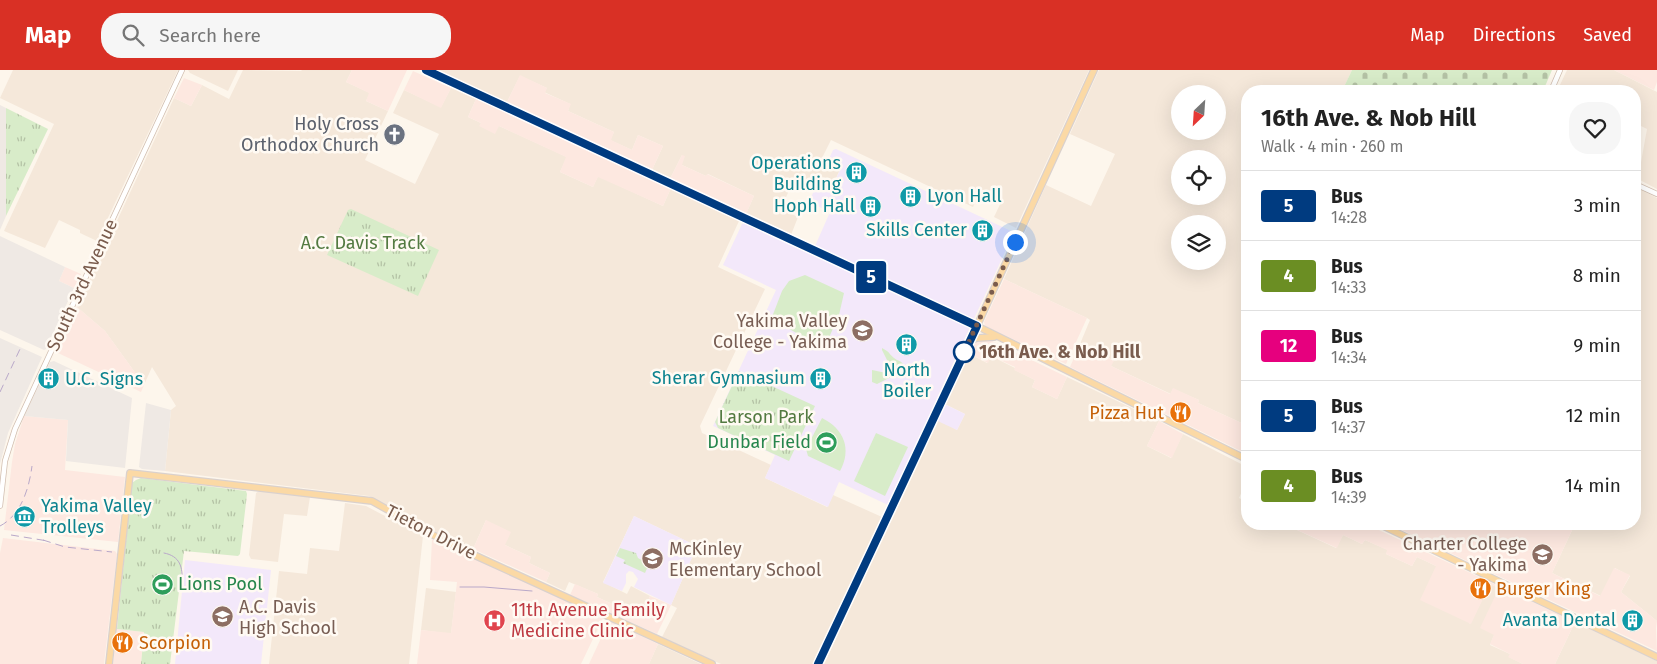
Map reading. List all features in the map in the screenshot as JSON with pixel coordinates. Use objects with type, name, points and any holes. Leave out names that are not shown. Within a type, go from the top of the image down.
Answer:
[{"type":"main road","points":[[426,70],[977,326],[1241,456]]},
{"type":"main road","points":[[818,664],[977,326],[1094,70]]},
{"type":"main road","points":[[969,342],[977,338],[996,336]]},
{"type":"main road","name":"Tieton Drive","points":[[109,664],[130,473],[372,501],[429,533],[472,554],[712,664]]},
{"type":"main road","points":[[1392,530],[1657,657]]},
{"type":"street","name":"South 3rd Avenue","points":[[0,506],[5,461],[15,429],[182,70]]},
{"type":"street","points":[[1553,85],[1560,70]]},
{"type":"street","points":[[1641,187],[1657,194]]},
{"type":"shaded area","points":[[13,70],[178,70],[97,241],[59,220],[45,248],[4,231],[54,124],[0,98]]},
{"type":"shaded area","points":[[188,70],[238,70],[228,91],[190,73]]},
{"type":"shaded area","points":[[243,70],[352,70],[346,82],[370,93],[366,101],[388,111],[365,160],[415,184],[439,134],[393,113],[404,90],[441,107],[451,88],[476,99],[468,117],[481,123],[480,126],[499,126],[567,157],[560,172],[593,187],[598,176],[663,206],[671,188],[739,221],[718,267],[765,289],[700,426],[702,433],[771,465],[765,478],[827,507],[833,495],[882,517],[814,664],[721,664],[662,637],[677,608],[671,605],[697,546],[634,516],[603,582],[627,594],[631,586],[650,596],[641,617],[597,597],[598,594],[569,582],[565,591],[546,582],[550,573],[529,563],[531,557],[505,545],[486,520],[473,549],[427,528],[369,496],[165,471],[171,410],[176,406],[152,367],[144,385],[105,331],[77,307],[174,98],[191,106],[202,85],[229,99]]},
{"type":"shaded area","points":[[352,70],[407,70],[388,111],[366,101],[369,93],[346,82]]},
{"type":"shaded area","points":[[437,70],[1089,70],[1016,228],[994,217],[1002,200],[981,190],[973,207],[831,140],[822,158],[841,167],[834,183],[815,174],[809,189],[793,181],[781,209],[798,217],[791,235],[746,214],[754,196],[708,174],[706,176],[682,165],[682,155],[670,179],[652,170],[663,146],[638,135],[632,150],[610,140],[614,132],[568,111],[570,104],[544,92],[547,88],[520,76],[507,102]]},
{"type":"shaded area","points":[[1099,70],[1352,70],[1345,85],[1241,85],[1241,423],[1198,403],[1199,400],[1173,389],[1171,394],[1111,366],[1113,360],[1080,344],[1090,320],[1004,279],[1046,185],[1091,206],[1115,154],[1070,134]]},
{"type":"shaded area","points":[[1567,70],[1614,70],[1657,92],[1657,189],[1641,181],[1641,162],[1647,129],[1641,126],[1641,85],[1560,85]]},
{"type":"shaded area","points":[[1614,70],[1657,70],[1657,82],[1654,90]]},
{"type":"shaded area","points":[[413,71],[451,88],[441,108],[404,90]]},
{"type":"shaded area","points":[[520,75],[547,88],[545,93],[571,104],[568,111],[614,132],[611,140],[632,150],[638,135],[663,146],[652,170],[507,102]]},
{"type":"shaded area","points":[[184,78],[202,85],[191,106],[174,98]]},
{"type":"shaded area","points":[[476,99],[671,188],[663,206],[598,177],[593,187],[560,172],[566,157],[499,126],[495,134],[479,126],[481,123],[468,117]]},
{"type":"shaded area","points":[[0,105],[6,108],[6,216],[0,230]]},
{"type":"shaded area","name":"Yakima Valley College - Yakima","points":[[836,149],[1011,231],[1013,235],[936,400],[965,414],[957,430],[929,417],[888,505],[839,482],[828,507],[765,478],[775,455],[713,426],[776,290],[723,265],[742,224],[745,223],[812,253],[830,212],[809,202],[820,177],[834,183],[841,168],[828,161],[833,150]]},
{"type":"shaded area","points":[[682,155],[685,156],[682,165],[706,176],[707,174],[754,196],[746,214],[670,179]]},
{"type":"shaded area","points":[[1641,190],[1657,198],[1657,621],[1621,592],[1630,576],[1615,568],[1601,596],[1552,573],[1572,530],[1641,530]]},
{"type":"shaded area","points":[[0,236],[65,267],[59,281],[74,288],[44,350],[0,330]]},
{"type":"shaded area","points":[[65,267],[81,274],[74,288],[59,281]]},
{"type":"shaded area","points":[[1004,279],[1087,318],[1066,364],[985,326],[984,322]]},
{"type":"shaded area","points":[[77,307],[105,331],[144,385],[141,392],[58,353],[56,349]]},
{"type":"shaded area","points":[[0,338],[42,357],[8,433],[0,464]]},
{"type":"shaded area","points":[[982,339],[990,340],[1067,377],[1057,399],[1032,387],[1035,380],[1014,370],[1015,367],[991,356],[988,363],[968,353],[976,342]]},
{"type":"shaded area","points":[[1080,344],[1114,361],[1111,366],[1170,394],[1173,388],[1199,400],[1198,403],[1241,423],[1241,451],[1070,367]]},
{"type":"shaded area","points":[[968,353],[987,363],[991,356],[1015,368],[1015,370],[1035,380],[1032,387],[1057,399],[1067,377],[1159,421],[1147,446],[1171,458],[1183,434],[1241,464],[1241,494],[1239,498],[1241,499],[1241,530],[1297,530],[1336,548],[1343,535],[1362,544],[1365,540],[1388,550],[1386,554],[1412,566],[1417,557],[1436,566],[1470,624],[1490,584],[1499,588],[1494,635],[1490,645],[1510,654],[1509,657],[1523,664],[824,664],[938,419],[957,430],[965,414],[945,404]]},
{"type":"shaded area","points":[[54,361],[132,398],[125,468],[66,461],[68,420],[24,416],[50,362]]},
{"type":"shaded area","points":[[146,403],[171,410],[165,471],[142,469],[139,467]]},
{"type":"shaded area","points":[[24,416],[68,420],[65,470],[125,477],[118,542],[4,530],[15,444]]},
{"type":"shaded area","points":[[1159,421],[1183,434],[1172,458],[1147,446]]},
{"type":"shaded area","points":[[259,491],[310,497],[307,516],[284,514],[278,562],[251,559],[249,555],[256,493]]},
{"type":"shaded area","points":[[345,503],[366,506],[423,536],[409,664],[269,664],[279,571],[307,574],[310,548],[339,551]]},
{"type":"shaded area","name":"McKinley Elementary School","points":[[634,516],[697,546],[671,605],[634,587],[638,579],[633,572],[629,571],[626,574],[626,583],[622,591],[603,583]]},
{"type":"shaded area","points":[[486,520],[511,532],[505,545],[531,557],[529,563],[550,573],[546,582],[473,549]]},
{"type":"shaded area","points":[[1297,530],[1379,530],[1575,622],[1555,664],[1523,664],[1508,657],[1510,654],[1490,644],[1494,635],[1480,628],[1499,588],[1490,584],[1471,624],[1420,600],[1436,566],[1417,557],[1412,566],[1386,554],[1387,550],[1365,540],[1362,544],[1343,535],[1337,548]]},
{"type":"shaded area","points":[[1402,530],[1572,530],[1552,573],[1600,596],[1614,568],[1630,575],[1621,592],[1657,621],[1657,651]]},
{"type":"shaded area","points":[[3,538],[115,551],[117,554],[104,664],[0,664],[0,553]]},
{"type":"shaded area","points":[[432,539],[603,618],[581,664],[417,664],[421,630],[451,633],[457,582],[430,580]]},
{"type":"shaded area","name":"A.C. Davis High School","points":[[185,560],[271,570],[261,664],[175,664]]},
{"type":"shaded area","points":[[575,584],[598,594],[597,597],[641,617],[650,596],[671,605],[657,634],[570,595]]},
{"type":"shaded area","points":[[426,588],[456,592],[451,634],[421,630]]},
{"type":"shaded area","points":[[609,621],[658,644],[649,664],[589,664]]},
{"type":"shaded area","points":[[1575,622],[1657,661],[1657,664],[1555,664]]},
{"type":"shaded area","points":[[117,629],[144,632],[142,664],[113,664]]},
{"type":"shaded area","points":[[658,644],[701,664],[649,664]]},
{"type":"green space","points":[[1352,70],[1552,70],[1546,85],[1345,85]]},
{"type":"green space","points":[[6,108],[48,129],[6,216]]},
{"type":"green space","name":"A.C. Davis Track","points":[[351,209],[439,250],[418,296],[327,255],[348,210]]},
{"type":"green space","points":[[805,275],[844,293],[839,315],[827,342],[818,345],[772,317],[782,291],[789,281]]},
{"type":"green space","points":[[882,348],[903,364],[899,370],[892,370]]},
{"type":"green space","points":[[872,370],[891,374],[891,377],[877,384],[872,382]]},
{"type":"green space","name":"Larson Park","points":[[739,371],[815,406],[789,461],[718,428],[715,422]]},
{"type":"green space","name":"Dunbar Field","points":[[822,418],[836,428],[844,440],[844,463],[840,471],[808,456],[806,449]]},
{"type":"green space","points":[[876,433],[908,447],[885,496],[854,481]]},
{"type":"green space","points":[[141,478],[246,491],[247,494],[240,554],[238,556],[184,551],[170,664],[141,664],[144,632],[117,629],[132,483]]},
{"type":"green space","points":[[620,548],[636,553],[638,558],[649,564],[645,573],[623,563],[625,560],[616,556]]},
{"type":"tram line","points":[[164,553],[174,557],[179,563],[182,572],[182,582]]},
{"type":"tram line","points":[[460,587],[532,591]]},
{"type":"railway","points":[[0,392],[20,349]]},
{"type":"railway","points":[[0,526],[19,508],[29,484],[32,466]]},
{"type":"railway","points":[[11,535],[48,541]]},
{"type":"railway","points":[[43,540],[65,547],[112,552]]},
{"type":"bus line","name":"5","points":[[426,70],[977,326],[818,664]]},
{"type":"place","name":"Holy Cross Orthodox Church","points":[[395,134]]},
{"type":"place","name":"Operations Building","points":[[857,173]]},
{"type":"place","name":"Lyon Hall","points":[[911,196]]},
{"type":"place","name":"Hoph Hall","points":[[871,206]]},
{"type":"place","name":"Skills Center","points":[[983,230]]},
{"type":"place","name":"Yakima Valley College - Yakima","points":[[863,331]]},
{"type":"place","name":"North Boiler","points":[[907,345]]},
{"type":"place","name":"16th Ave. & Nob Hill","points":[[964,352]]},
{"type":"place","name":"Sherar Gymnasium","points":[[821,378]]},
{"type":"place","name":"U.C. Signs","points":[[49,379]]},
{"type":"place","name":"Pizza Hut","points":[[1180,413]]},
{"type":"place","name":"Dunbar Field","points":[[827,442]]},
{"type":"place","name":"Yakima Valley Trolleys","points":[[25,516]]},
{"type":"place","name":"Charter College - Yakima","points":[[1543,554]]},
{"type":"place","name":"McKinley Elementary School","points":[[653,559]]},
{"type":"place","name":"Lions Pool","points":[[162,584]]},
{"type":"place","name":"Burger King","points":[[1480,589]]},
{"type":"place","name":"A.C. Davis High School","points":[[223,617]]},
{"type":"place","name":"11th Avenue Family Medicine Clinic","points":[[495,620]]},
{"type":"place","name":"Avanta Dental","points":[[1632,620]]},
{"type":"place","name":"Scorpion","points":[[123,643]]},
{"type":"route","points":[[964,352],[961,359],[1015,242]]}]
